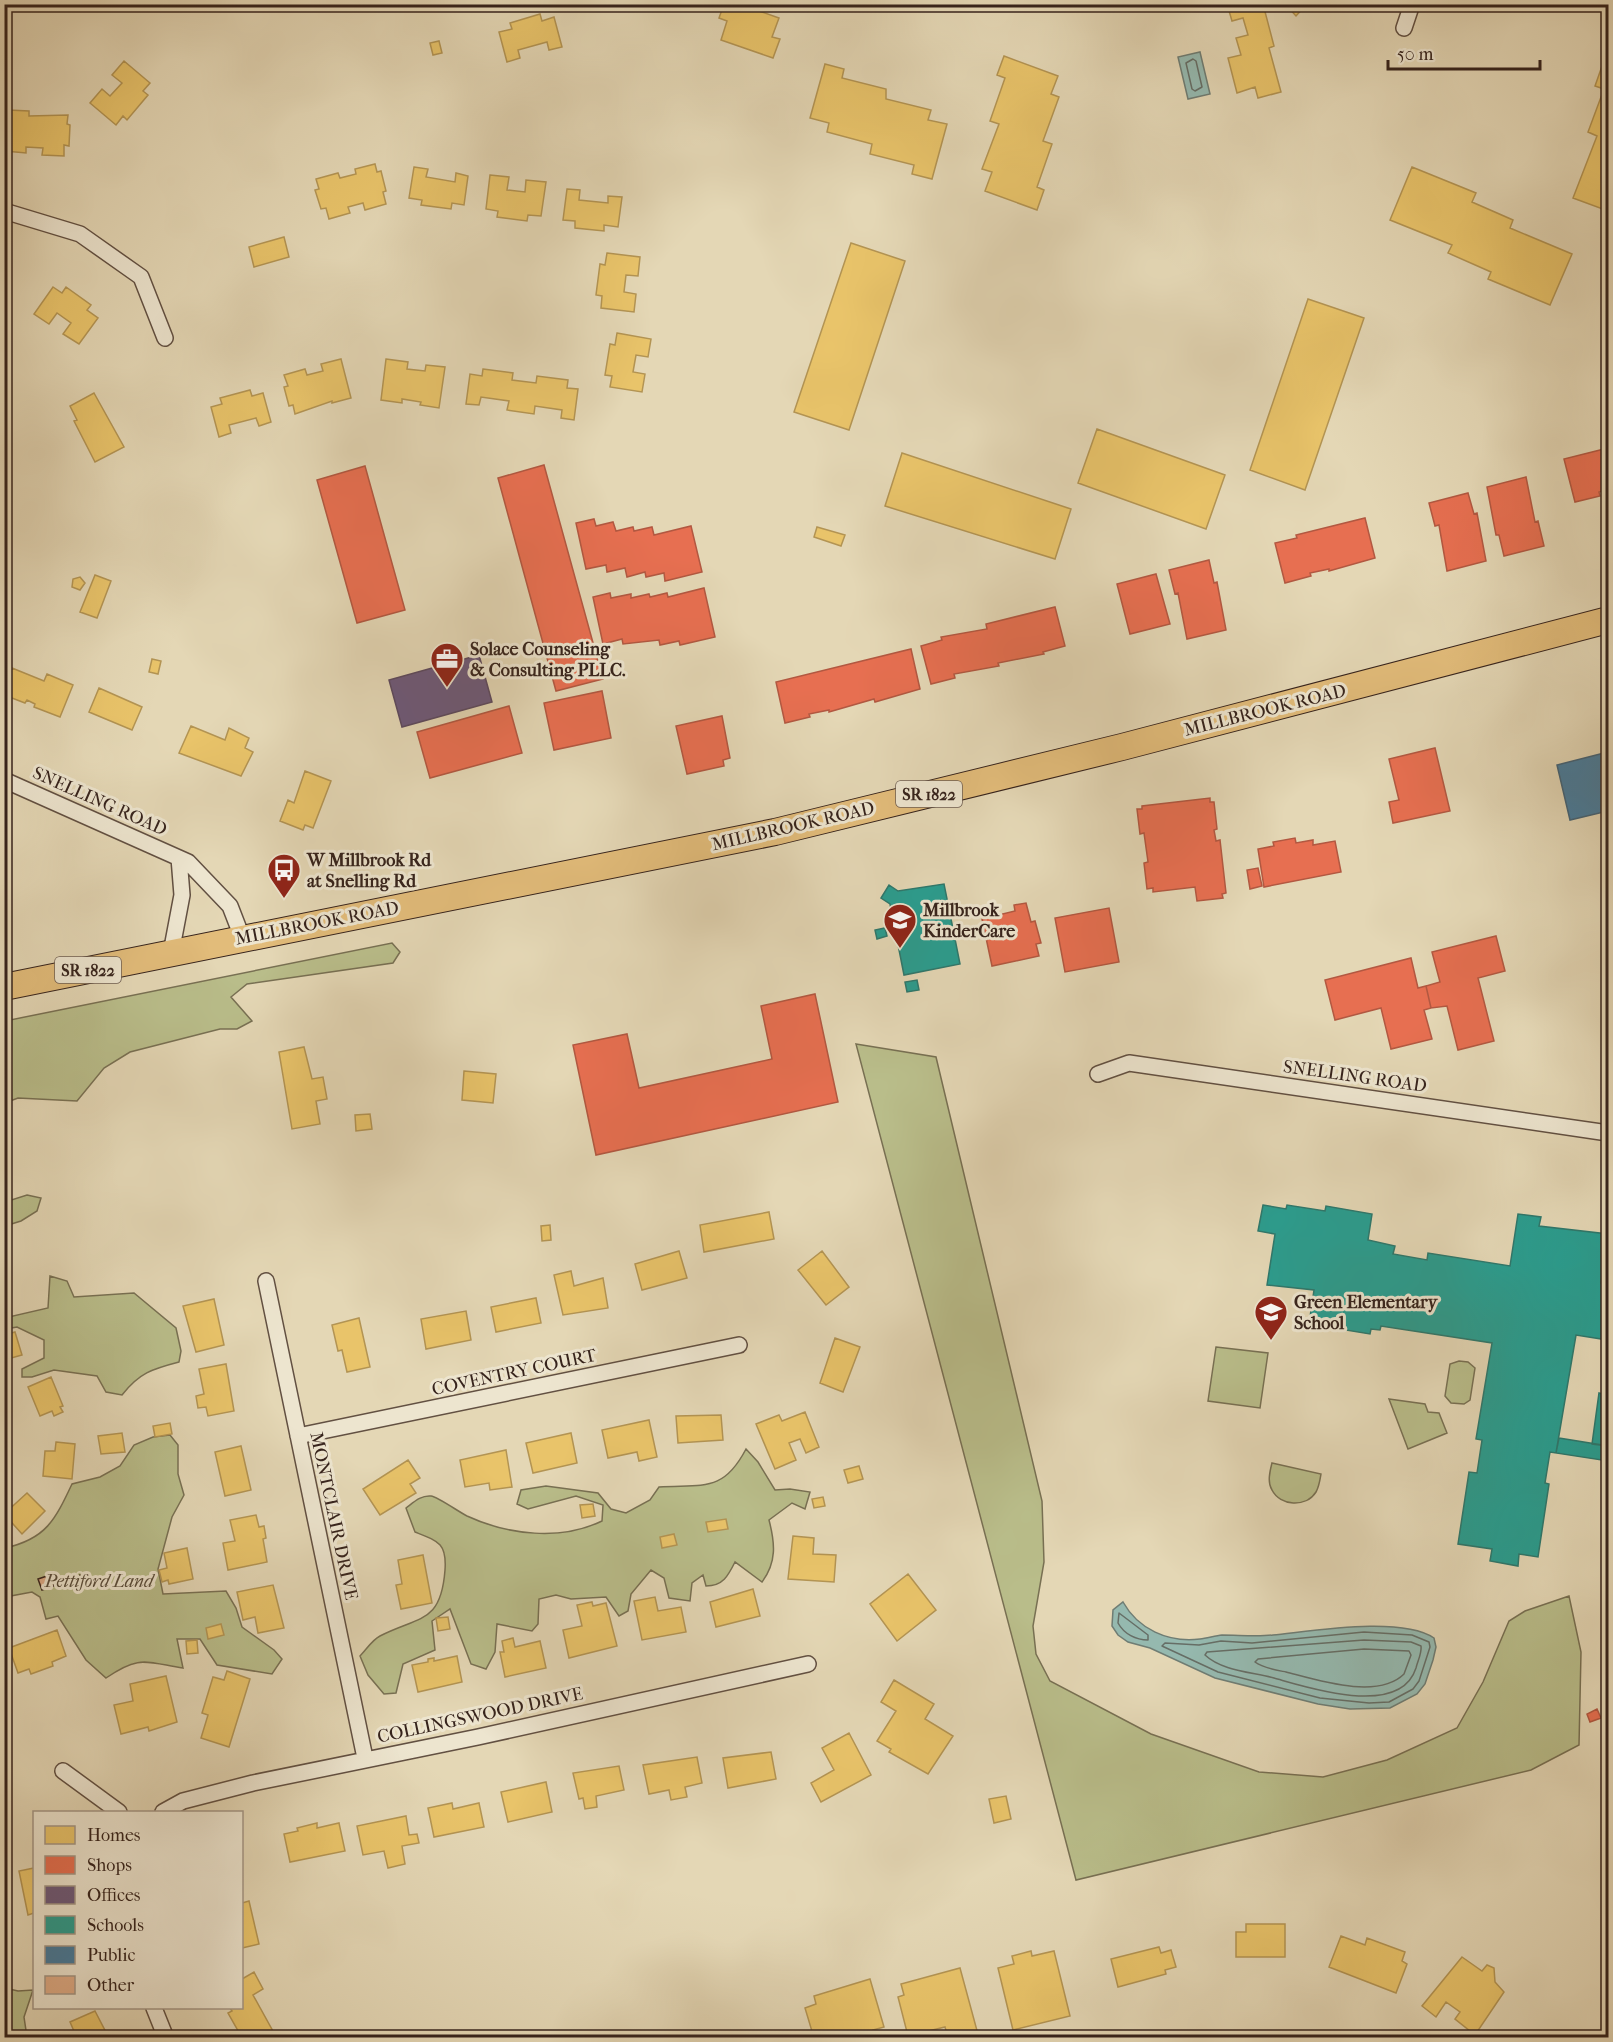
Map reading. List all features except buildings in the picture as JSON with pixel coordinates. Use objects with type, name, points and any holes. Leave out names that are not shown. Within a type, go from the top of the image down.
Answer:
[{"type":"main road","name":"MILLBROOK ROAD","points":[[4,987],[242,937],[628,863],[827,820],[1133,744],[1608,620]]},
{"type":"street","points":[[1404,28],[1412,4]]},
{"type":"street","points":[[4,211],[80,234],[141,277],[165,338]]},
{"type":"street","name":"SNELLING ROAD","points":[[4,780],[188,862],[230,906],[242,937]]},
{"type":"street","name":"SNELLING ROAD","points":[[171,953],[182,895],[179,858]]},
{"type":"street","name":"SNELLING ROAD","points":[[1098,1074],[1129,1063],[1608,1133]]},
{"type":"street","name":"MONTCLAIR DRIVE","points":[[266,1281],[365,1758]]},
{"type":"street","name":"COVENTRY COURT","points":[[298,1436],[739,1345]]},
{"type":"street","name":"COLLINGSWOOD DRIVE","points":[[165,1811],[183,1801],[365,1758],[478,1737],[808,1664]]},
{"type":"street","points":[[63,1771],[118,1811]]},
{"type":"street","points":[[155,2009],[166,2037]]},
{"type":"green space","points":[[392,943],[400,952],[393,963],[247,984],[231,997],[252,1021],[237,1029],[220,1029],[130,1052],[104,1068],[77,1101],[18,1098],[5,1103],[5,1021]]},
{"type":"green space","points":[[856,1044],[936,1057],[1042,1501],[1044,1562],[1033,1626],[1036,1654],[1050,1681],[1151,1734],[1259,1772],[1323,1777],[1387,1760],[1457,1728],[1483,1682],[1509,1621],[1525,1611],[1569,1596],[1581,1652],[1579,1745],[1531,1770],[1076,1880]]},
{"type":"green space","points":[[27,1195],[41,1198],[37,1211],[21,1221],[5,1226],[5,1202]]},
{"type":"green space","points":[[50,1276],[67,1281],[74,1297],[134,1293],[176,1328],[181,1351],[179,1362],[140,1377],[122,1395],[106,1392],[97,1376],[54,1370],[32,1377],[22,1377],[22,1369],[44,1358],[44,1340],[17,1327],[5,1329],[5,1312],[9,1317],[48,1308]]},
{"type":"green space","points":[[1216,1347],[1268,1353],[1260,1408],[1208,1401]]},
{"type":"green space","points":[[1459,1361],[1468,1362],[1475,1368],[1470,1400],[1464,1404],[1451,1403],[1445,1396],[1450,1364]]},
{"type":"green space","points":[[1389,1399],[1425,1404],[1428,1412],[1439,1413],[1447,1433],[1408,1449]]},
{"type":"green space","name":"Pettiford Land","points":[[170,1435],[178,1445],[178,1474],[184,1495],[172,1517],[158,1569],[163,1594],[226,1591],[236,1608],[242,1627],[274,1650],[282,1659],[272,1674],[217,1665],[200,1639],[177,1639],[183,1668],[151,1662],[135,1663],[106,1678],[86,1660],[58,1616],[46,1619],[40,1597],[32,1592],[5,1597],[5,1548],[30,1539],[48,1526],[72,1484],[100,1477],[120,1466],[134,1445],[153,1437]]},
{"type":"green space","points":[[746,1449],[758,1462],[775,1490],[790,1489],[810,1492],[805,1509],[792,1503],[769,1520],[773,1537],[773,1552],[770,1567],[762,1582],[735,1562],[727,1576],[717,1584],[706,1586],[703,1575],[692,1583],[690,1601],[669,1598],[664,1578],[651,1570],[631,1594],[628,1611],[619,1616],[606,1597],[571,1599],[556,1595],[539,1599],[538,1624],[532,1631],[497,1624],[495,1652],[486,1669],[471,1664],[450,1609],[432,1621],[435,1650],[403,1664],[396,1693],[384,1694],[368,1675],[360,1656],[377,1638],[426,1616],[439,1600],[443,1588],[445,1561],[442,1548],[430,1538],[415,1532],[406,1508],[418,1499],[427,1496],[434,1497],[467,1516],[500,1528],[534,1533],[569,1531],[602,1521],[603,1505],[576,1496],[528,1509],[517,1504],[521,1490],[546,1486],[598,1493],[611,1509],[626,1513],[650,1500],[659,1487],[700,1485],[720,1480],[729,1473]]},
{"type":"green space","points":[[1272,1463],[1321,1474],[1316,1492],[1312,1497],[1300,1503],[1281,1499],[1272,1490],[1270,1484]]},
{"type":"green space","points":[[5,1988],[18,1991],[33,1990],[24,2017],[27,2037],[5,2037]]},
{"type":"water","points":[[1200,52],[1210,94],[1188,99],[1178,57]]},
{"type":"water","points":[[1123,1602],[1129,1612],[1146,1627],[1177,1639],[1200,1639],[1222,1635],[1267,1636],[1333,1628],[1379,1626],[1419,1631],[1434,1638],[1436,1647],[1425,1684],[1417,1694],[1390,1708],[1350,1709],[1318,1704],[1215,1678],[1150,1648],[1128,1642],[1118,1635],[1112,1626],[1113,1610]]},
{"type":"place","name":"Solace Counseling & Consulting PLLC.","points":[[447,688]]},
{"type":"place","name":"W Millbrook Rd at Snelling Rd","points":[[284,899]]},
{"type":"place","name":"Millbrook KinderCare","points":[[900,949]]},
{"type":"place","name":"Green Elementary School","points":[[1271,1341]]}]
